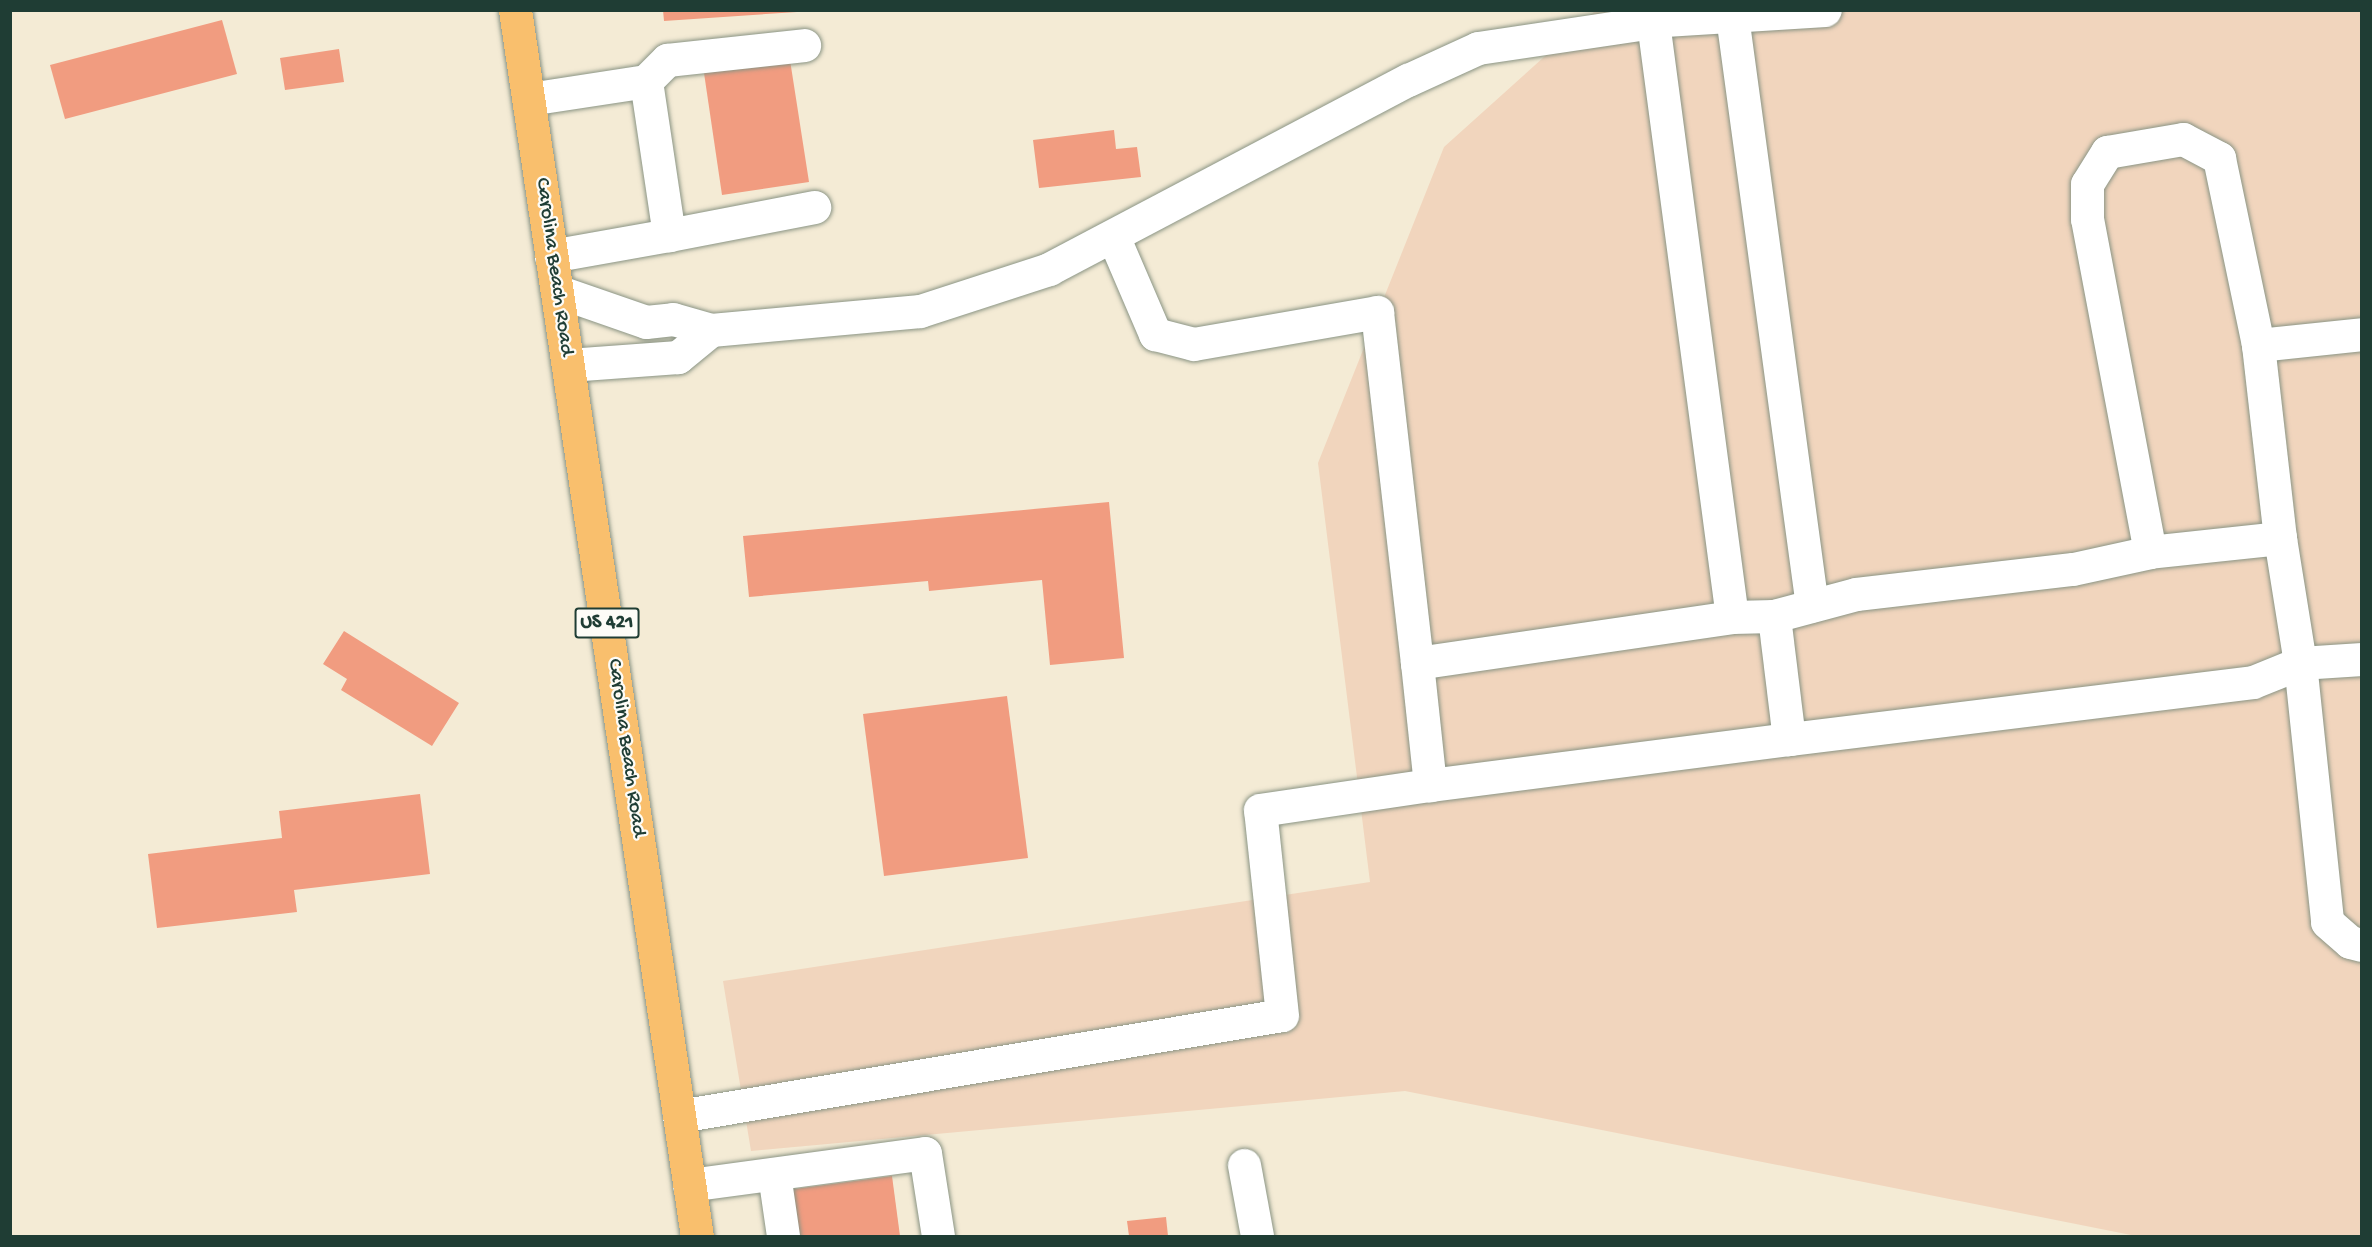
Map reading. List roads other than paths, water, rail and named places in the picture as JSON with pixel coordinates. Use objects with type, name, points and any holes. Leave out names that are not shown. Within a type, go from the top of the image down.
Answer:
[{"type":"highway","name":"Carolina Beach Road","points":[[515,10],[697,1236]]},
{"type":"lane","points":[[557,291],[646,322],[673,319],[711,330],[920,311],[1049,269],[1408,80],[1478,48],[1653,22],[1825,10]]},
{"type":"lane","points":[[1732,16],[1812,606]]},
{"type":"lane","points":[[1653,22],[1732,617]]},
{"type":"lane","points":[[529,99],[646,81],[668,60],[804,45]]},
{"type":"lane","points":[[646,81],[669,235]]},
{"type":"lane","points":[[2150,552],[2088,219],[2087,184],[2107,152],[2183,139],[2219,158],[2258,345],[2280,538],[2300,663],[2327,922],[2350,942],[2361,945]]},
{"type":"lane","points":[[552,256],[814,207]]},
{"type":"lane","points":[[1113,236],[1155,334],[1194,344],[1377,312],[1430,785]]},
{"type":"lane","points":[[568,365],[678,357],[711,330]]},
{"type":"lane","points":[[2258,345],[2361,334]]},
{"type":"lane","points":[[1417,663],[1732,617],[1774,616],[1856,594],[2073,569],[2150,552],[2280,538]]},
{"type":"lane","points":[[1774,616],[1789,739]]},
{"type":"lane","points":[[679,1116],[1282,1015],[1260,810],[1430,785],[2253,682],[2300,663],[2361,659]]},
{"type":"lane","points":[[689,1185],[925,1153],[938,1236]]},
{"type":"lane","points":[[1244,1165],[1257,1236]]},
{"type":"lane","points":[[774,1174],[783,1236]]}]
